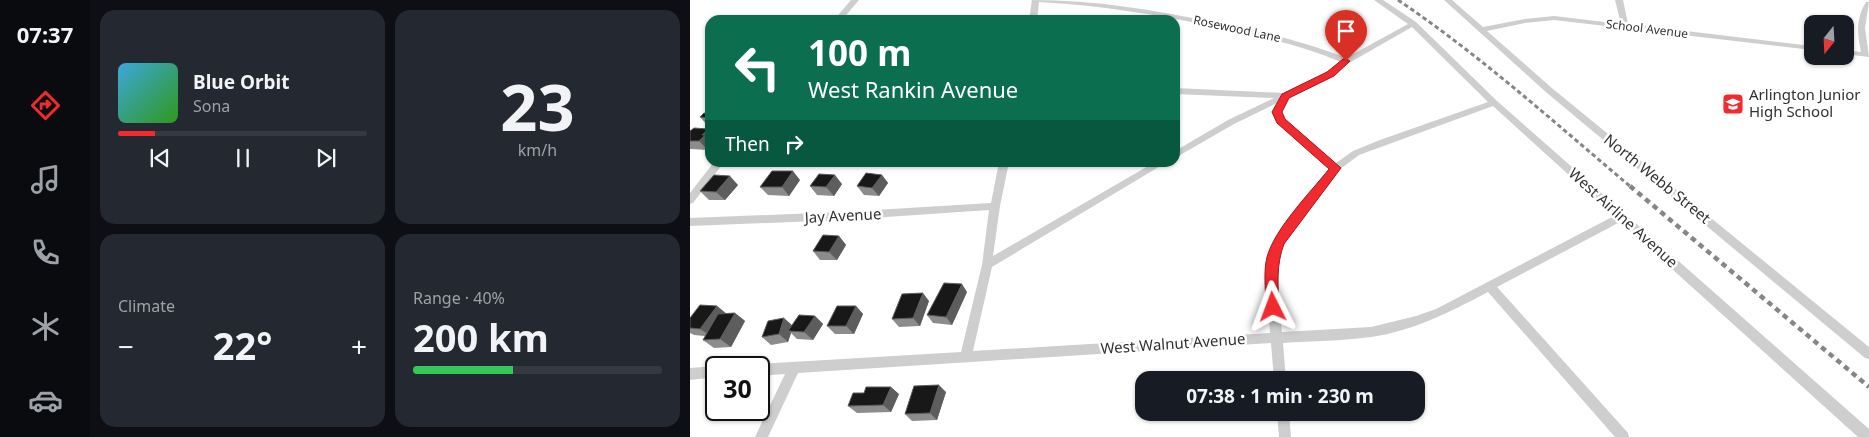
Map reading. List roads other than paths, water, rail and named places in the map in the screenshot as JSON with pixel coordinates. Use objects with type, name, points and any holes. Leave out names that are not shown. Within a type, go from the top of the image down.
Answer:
[{"type":"street","points":[[842,15],[855,0]]},
{"type":"street","points":[[1033,15],[1036,0]]},
{"type":"street","name":"Rosewood Lane","points":[[1036,0],[1075,3],[1161,15]]},
{"type":"street","name":"West Airline Avenue","points":[[1378,0],[1413,24],[1494,103],[1868,437]]},
{"type":"street","name":"North Webb Street","points":[[1448,0],[1550,91],[1869,354]]},
{"type":"street","points":[[1619,0],[1625,26]]},
{"type":"street","points":[[1854,53],[1867,54],[1860,26],[1862,16],[1869,4]]},
{"type":"street","name":"Rosewood Lane","points":[[1180,18],[1296,42],[1346,61]]},
{"type":"street","name":"School Avenue","points":[[1482,30],[1525,21],[1554,18],[1804,47]]},
{"type":"street","points":[[1180,152],[1231,122],[1331,74],[1346,61],[1413,24]]},
{"type":"street","points":[[1180,91],[1285,96]]},
{"type":"street","points":[[1285,96],[1277,112],[1281,121],[1336,168]]},
{"type":"street","points":[[1279,371],[1271,276],[1275,250],[1278,242],[1336,168],[1356,153],[1494,103]]},
{"type":"street","points":[[690,200],[716,167]]},
{"type":"street","points":[[966,357],[987,265],[995,206],[1003,167]]},
{"type":"street","points":[[987,265],[1154,167]]},
{"type":"street","name":"Jay Avenue","points":[[690,222],[871,215],[995,206]]},
{"type":"street","name":"West Walnut Avenue","points":[[770,369],[1351,335],[1394,328],[1440,312],[1621,217]]},
{"type":"street","points":[[1490,287],[1623,437]]},
{"type":"street","points":[[761,437],[794,368]]},
{"type":"street","points":[[690,374],[705,373]]},
{"type":"street","points":[[1283,421],[1284,437]]},
{"type":"railway","points":[[1398,0],[1429,21],[1488,67],[1631,187]]},
{"type":"railway","points":[[1630,186],[1869,387]]},
{"type":"place","name":"Arlington Junior High School","points":[[1733,104]]}]
